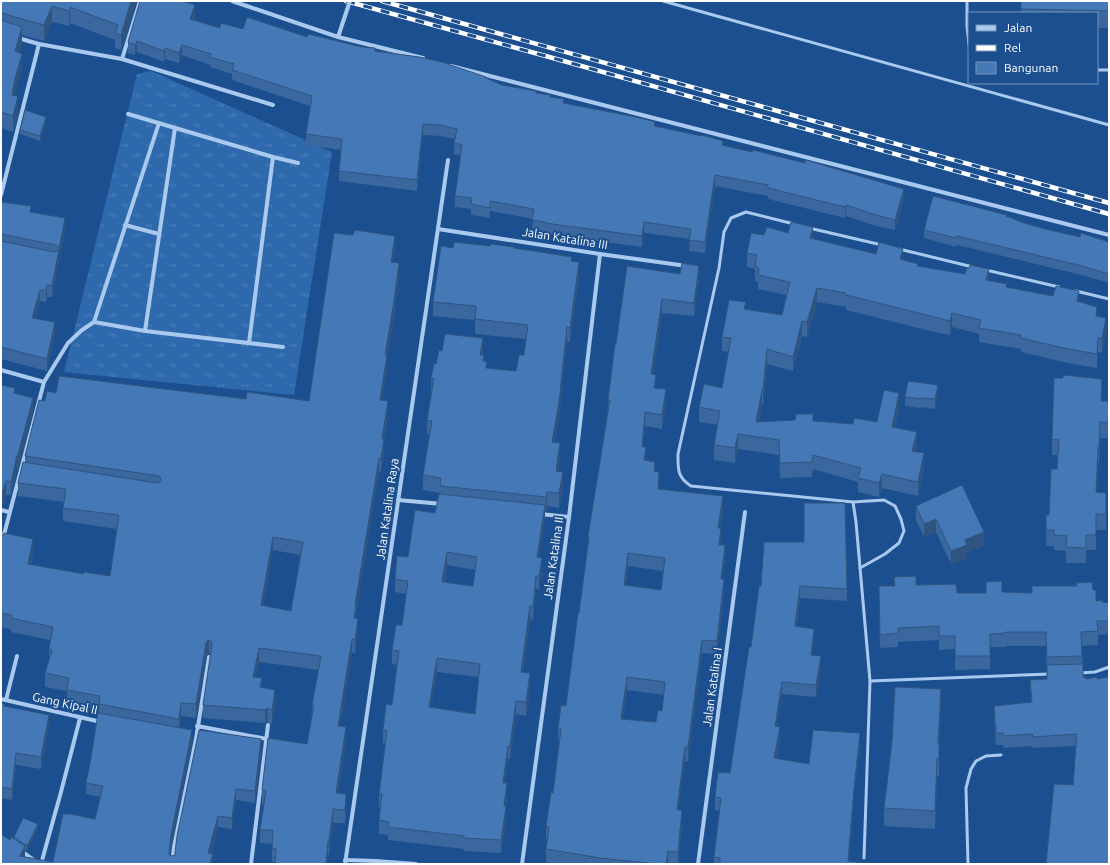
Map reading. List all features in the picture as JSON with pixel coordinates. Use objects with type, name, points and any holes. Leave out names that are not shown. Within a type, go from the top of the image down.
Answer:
[{"type":"street","points":[[122,59],[140,1]]},
{"type":"street","points":[[232,1],[338,37],[429,60]]},
{"type":"street","points":[[338,37],[350,1]]},
{"type":"street","points":[[15,37],[39,44],[122,59],[273,105]]},
{"type":"street","points":[[1,195],[39,44]]},
{"type":"street","points":[[444,64],[1109,235]]},
{"type":"street","points":[[128,114],[298,163]]},
{"type":"street","points":[[1,546],[19,472],[44,382],[68,343],[82,330],[94,322],[159,123]]},
{"type":"street","points":[[145,331],[175,128]]},
{"type":"street","points":[[249,343],[273,157]]},
{"type":"street","name":"Jalan Katalina Raya","points":[[345,862],[448,160]]},
{"type":"street","points":[[125,225],[159,234]]},
{"type":"street","name":"Jalan Katalina III","points":[[438,229],[600,254],[690,266]]},
{"type":"street","name":"Jalan Katalina II","points":[[522,864],[569,517],[600,254]]},
{"type":"street","points":[[94,322],[145,331],[283,347]]},
{"type":"street","points":[[1,370],[44,382]]},
{"type":"street","points":[[19,472],[26,474]]},
{"type":"street","points":[[398,500],[445,504]]},
{"type":"street","points":[[1,510],[9,512]]},
{"type":"street","name":"Jalan Katalina I","points":[[698,864],[745,512]]},
{"type":"street","points":[[538,514],[569,517]]},
{"type":"street","points":[[6,700],[17,656]]},
{"type":"street","points":[[172,864],[174,847],[196,739],[209,657]]},
{"type":"street","name":"Gang Kipal II","points":[[1,699],[103,722]]},
{"type":"street","points":[[14,846],[41,864],[80,718]]},
{"type":"street","points":[[252,864],[268,725]]},
{"type":"street","points":[[197,726],[267,739]]},
{"type":"street","points":[[188,738],[196,739]]},
{"type":"street","points":[[345,862],[416,864]]},
{"type":"lane","points":[[663,1],[1109,125]]},
{"type":"lane","points":[[967,1],[968,35]]},
{"type":"lane","points":[[1098,70],[1109,70]]},
{"type":"lane","points":[[800,225],[746,212],[731,218],[724,232],[719,268],[678,454],[678,470],[683,481],[691,486],[853,502],[884,500],[895,506],[901,519],[904,531],[899,542],[885,554],[860,568]]},
{"type":"lane","points":[[808,227],[885,246]]},
{"type":"lane","points":[[893,248],[978,268]]},
{"type":"lane","points":[[986,270],[1063,288]]},
{"type":"lane","points":[[1070,290],[1109,299]]},
{"type":"lane","points":[[853,502],[870,681],[864,858]]},
{"type":"lane","points":[[1072,673],[1095,672],[1109,667]]},
{"type":"lane","points":[[870,681],[1056,674]]},
{"type":"lane","points":[[968,864],[966,788],[971,769],[976,761],[986,756],[1001,755]]},
{"type":"green space","points":[[151,71],[332,152],[294,395],[64,372],[137,74]]},
{"type":"building","points":[[1,1],[131,1],[121,35],[115,33],[118,25],[70,7],[69,11],[52,6],[44,25],[1,13]]},
{"type":"building","points":[[140,1],[183,1],[195,5],[190,19],[220,28],[221,23],[243,29],[247,17],[307,37],[308,34],[362,47],[375,48],[375,51],[419,57],[442,62],[486,77],[502,85],[536,91],[536,93],[551,95],[550,97],[564,99],[563,103],[636,117],[655,122],[654,126],[702,135],[723,141],[722,145],[752,152],[753,150],[805,163],[806,160],[904,189],[895,220],[846,205],[845,207],[768,188],[768,185],[715,175],[705,242],[689,240],[691,229],[644,222],[642,236],[532,220],[534,209],[490,201],[490,208],[471,204],[472,198],[455,196],[462,145],[454,143],[457,129],[440,125],[423,124],[417,180],[339,171],[342,139],[306,134],[312,96],[232,70],[234,64],[210,57],[211,54],[182,45],[179,53],[165,48],[164,51],[137,41],[135,45],[128,42]]},
{"type":"building","points":[[1021,1],[1109,1],[1109,11],[1021,9]]},
{"type":"building","points":[[1,20],[22,27],[15,51],[22,54],[12,95],[18,96],[13,116],[1,112]]},
{"type":"building","points":[[25,110],[46,117],[40,136],[20,130]]},
{"type":"building","points":[[933,196],[1007,215],[1006,216],[1024,223],[1045,229],[1080,237],[1081,233],[1109,242],[1109,274],[1082,266],[957,236],[956,238],[924,230]]},
{"type":"building","points":[[2,202],[31,206],[30,212],[65,218],[52,286],[47,285],[46,290],[40,290],[32,318],[55,322],[47,359],[1,347],[1,241],[54,252],[57,251],[58,246],[1,234]]},
{"type":"building","points":[[791,222],[813,227],[810,238],[876,254],[879,242],[903,249],[900,259],[918,264],[917,266],[965,274],[970,265],[989,269],[986,280],[1007,284],[1006,287],[1053,296],[1056,286],[1079,291],[1077,301],[1097,307],[1096,316],[1106,318],[1102,338],[1098,338],[1097,354],[1021,338],[1021,335],[979,328],[981,320],[952,313],[950,321],[846,295],[846,293],[817,288],[807,322],[802,321],[793,357],[767,349],[763,390],[756,422],[795,420],[796,414],[813,414],[813,421],[853,424],[854,418],[877,422],[884,390],[899,393],[892,427],[917,432],[912,451],[924,453],[918,482],[882,474],[879,483],[858,478],[861,468],[813,455],[812,462],[780,463],[779,440],[738,434],[735,448],[714,445],[720,411],[699,407],[704,384],[722,388],[731,338],[722,337],[729,300],[746,302],[744,309],[782,315],[790,282],[758,275],[759,268],[755,266],[757,255],[747,253],[751,233],[764,235],[767,227],[788,233]]},
{"type":"building","points":[[355,230],[395,236],[391,262],[399,263],[385,355],[387,355],[380,400],[388,401],[382,439],[384,439],[381,458],[379,458],[355,605],[354,618],[358,619],[355,640],[352,639],[338,726],[346,727],[336,793],[346,794],[345,810],[333,809],[326,864],[275,864],[276,849],[272,848],[273,830],[260,830],[266,791],[262,790],[268,738],[307,744],[321,656],[259,648],[253,677],[262,678],[260,687],[275,690],[272,710],[268,708],[265,710],[203,705],[212,644],[209,640],[206,643],[196,704],[181,703],[179,719],[99,704],[100,696],[67,690],[69,678],[45,673],[52,650],[49,649],[53,627],[11,618],[12,615],[1,613],[1,536],[4,533],[33,539],[28,564],[84,574],[84,572],[110,576],[119,515],[63,508],[66,489],[18,483],[23,462],[157,483],[160,482],[161,478],[159,476],[25,456],[39,400],[45,401],[47,391],[56,393],[59,376],[246,399],[247,392],[309,401],[334,233],[353,235]],"holes":[[[273,537],[303,542],[291,611],[261,605]]]},
{"type":"building","points":[[454,242],[514,247],[572,257],[571,261],[579,262],[570,328],[567,327],[559,402],[552,442],[560,443],[556,471],[563,472],[559,493],[547,492],[546,497],[440,486],[441,478],[423,475],[432,421],[427,420],[434,378],[431,378],[434,363],[436,364],[439,350],[442,351],[445,334],[483,338],[480,355],[484,355],[483,361],[487,362],[486,368],[516,371],[519,355],[524,355],[528,325],[475,319],[476,306],[433,302],[441,246],[453,248]]},
{"type":"building","points":[[682,263],[699,266],[694,303],[662,299],[651,374],[656,375],[654,388],[666,389],[662,415],[645,412],[642,447],[646,447],[644,460],[655,462],[654,471],[659,472],[658,489],[723,496],[718,528],[721,528],[719,545],[725,545],[721,579],[724,579],[717,641],[702,640],[688,747],[685,747],[677,810],[682,810],[678,852],[668,851],[666,864],[657,864],[601,858],[546,849],[549,827],[546,826],[551,792],[553,793],[561,729],[558,729],[561,705],[566,706],[588,536],[610,400],[608,400],[615,344],[627,266],[680,274]],"holes":[[[628,553],[665,558],[661,590],[624,585]],[[627,677],[665,682],[662,711],[658,710],[656,722],[621,719]]]},
{"type":"building","points":[[1063,375],[1102,379],[1101,401],[1109,401],[1109,423],[1100,422],[1096,492],[1106,493],[1106,514],[1096,514],[1096,535],[1086,535],[1086,548],[1066,547],[1067,536],[1054,535],[1054,530],[1046,530],[1046,515],[1049,515],[1051,469],[1057,469],[1059,440],[1052,439],[1054,378],[1063,378]]},
{"type":"building","points":[[908,381],[938,385],[935,399],[905,397]]},
{"type":"building","points":[[1,385],[15,388],[14,393],[33,398],[18,455],[16,457],[11,482],[6,481],[2,493],[1,493]]},
{"type":"building","points":[[962,485],[984,532],[965,540],[967,545],[951,551],[936,519],[924,524],[916,506]]},
{"type":"building","points":[[439,494],[545,505],[537,557],[542,558],[539,576],[536,576],[533,607],[530,606],[521,672],[530,673],[526,702],[516,701],[510,746],[508,746],[503,783],[507,783],[504,806],[506,806],[501,840],[464,838],[464,836],[388,827],[389,822],[379,820],[382,794],[379,794],[387,731],[383,730],[386,704],[392,705],[399,651],[392,650],[396,625],[402,625],[408,581],[395,579],[397,556],[408,557],[415,510],[435,513]],"holes":[[[447,552],[477,557],[473,586],[442,582]],[[437,658],[480,664],[475,714],[429,707]]]},
{"type":"building","points":[[804,503],[845,503],[847,589],[800,586],[795,626],[814,629],[811,655],[821,656],[816,685],[782,682],[775,726],[780,727],[774,758],[809,764],[813,730],[860,733],[848,861],[877,864],[720,864],[720,858],[714,857],[721,798],[715,797],[718,772],[730,773],[749,647],[751,647],[759,586],[761,586],[764,542],[804,542]]},
{"type":"building","points":[[916,576],[916,585],[956,584],[957,593],[986,593],[986,582],[1002,581],[1002,592],[1032,593],[1032,586],[1077,586],[1076,583],[1092,582],[1093,590],[1096,590],[1096,601],[1103,600],[1102,602],[1109,603],[1109,621],[1097,621],[1098,631],[1081,632],[1082,656],[1047,657],[1046,632],[1006,632],[990,634],[990,656],[955,656],[955,636],[939,636],[939,626],[898,628],[898,633],[880,635],[879,586],[895,586],[894,577]]},
{"type":"building","points":[[1083,664],[1083,677],[1086,679],[1097,677],[1097,679],[1109,678],[1109,864],[1046,864],[1054,784],[1073,785],[1077,734],[1033,737],[1032,734],[1004,736],[1003,733],[996,733],[994,706],[1032,702],[1030,680],[1047,679],[1047,665]]},
{"type":"building","points":[[895,687],[941,689],[938,744],[939,759],[937,758],[935,811],[884,808],[892,742]]},
{"type":"building","points":[[1,703],[4,704],[4,706],[49,715],[41,757],[16,753],[12,789],[1,787]]},
{"type":"building","points":[[98,713],[192,730],[171,835],[169,853],[172,856],[175,855],[177,836],[199,730],[261,739],[255,791],[236,789],[232,818],[218,816],[208,853],[213,854],[210,864],[1,864],[1,834],[10,840],[11,837],[25,846],[20,856],[53,862],[63,814],[95,819],[103,786],[86,783]]},
{"type":"building","points":[[23,818],[38,824],[27,846],[14,837]]},
{"type":"railway","points":[[346,1],[1109,214]]},
{"type":"railway","points":[[382,1],[1109,203]]}]
